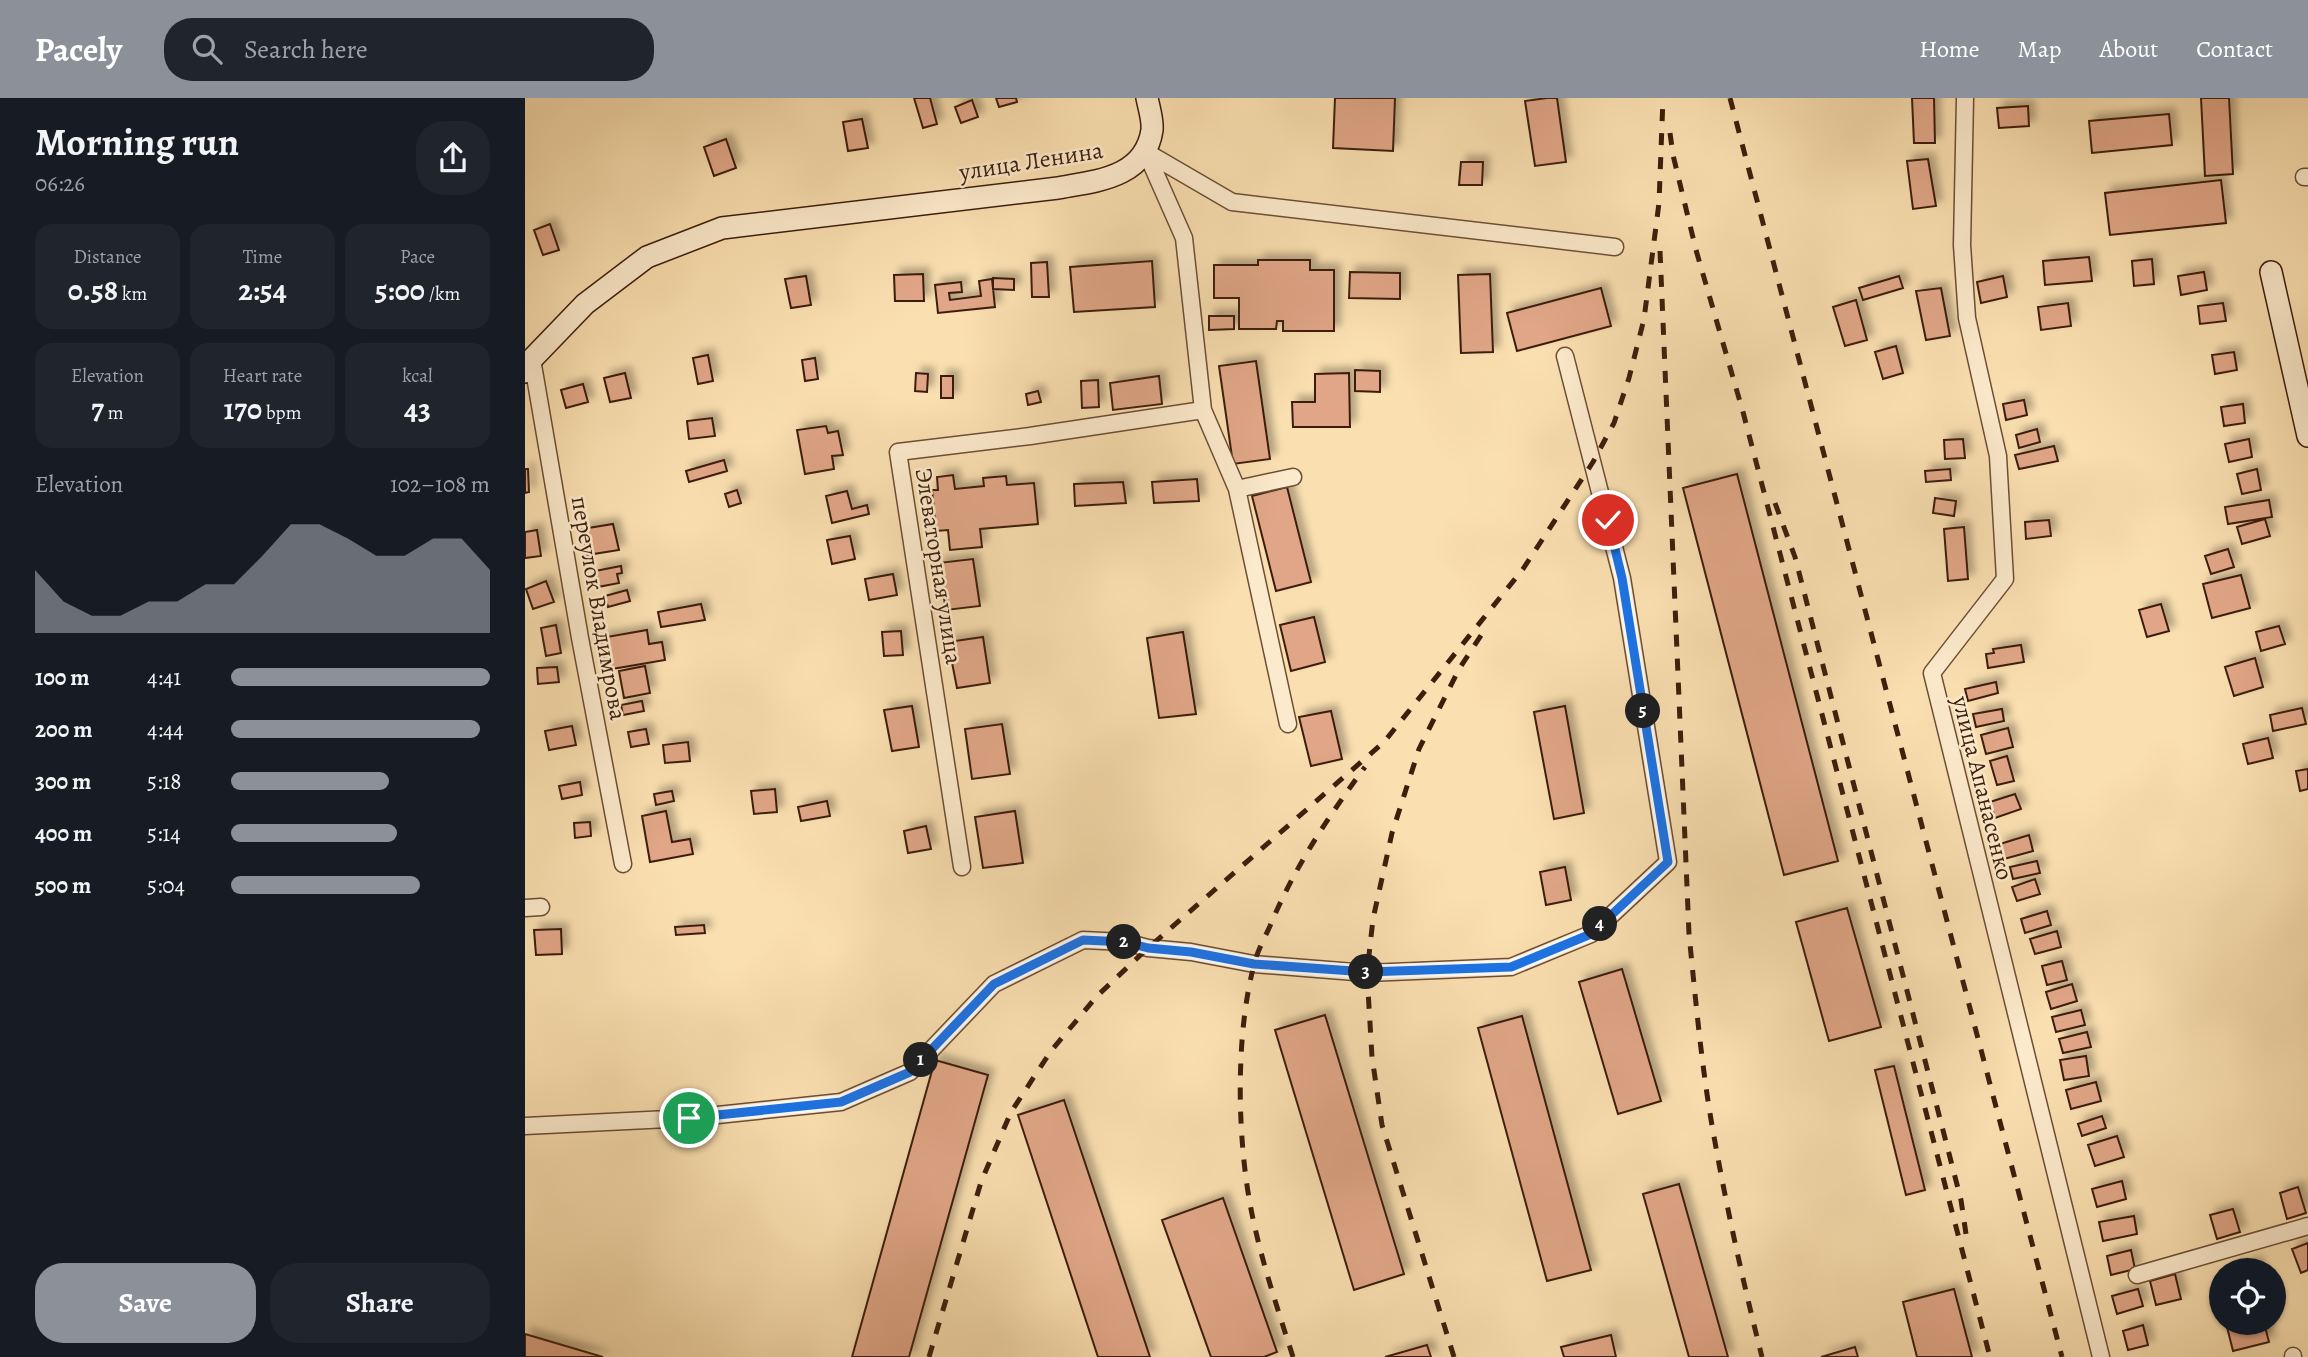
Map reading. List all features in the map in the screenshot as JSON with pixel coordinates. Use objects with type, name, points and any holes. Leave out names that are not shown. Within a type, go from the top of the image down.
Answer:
[{"type":"main road","points":[[1146,152],[1153,128],[1147,98]]},
{"type":"main road","name":"улица Ленина","points":[[529,366],[585,304],[647,257],[722,228],[1095,181],[1125,172],[1146,152]]},
{"type":"main road","points":[[2271,272],[2302,387],[2308,436]]},
{"type":"street","name":"улица Апанасенко","points":[[1965,98],[1962,245],[1967,318],[1998,456],[2005,579],[1932,673],[2101,1357]]},
{"type":"street","points":[[1146,152],[1232,202],[1615,247]]},
{"type":"street","points":[[1146,152],[1184,238],[1203,410],[1237,489],[1288,724]]},
{"type":"street","points":[[525,1126],[689,1118],[841,1102],[910,1072],[994,984],[1083,940],[1125,942],[1254,964],[1367,972],[1511,967],[1591,934],[1668,862],[1622,578],[1565,356]]},
{"type":"street","name":"переулок Владимрова","points":[[529,366],[623,864]]},
{"type":"street","name":"Элеваторная улица","points":[[962,867],[898,452],[1030,436],[1203,410]]},
{"type":"street","points":[[1237,489],[1293,477]]},
{"type":"street","points":[[2137,1275],[2308,1226]]},
{"type":"building","points":[[914,98],[930,98],[937,124],[923,128]]},
{"type":"building","points":[[996,98],[1016,98],[1017,102],[999,107]]},
{"type":"building","points":[[1335,98],[1395,98],[1393,151],[1333,148]]},
{"type":"building","points":[[1557,98],[1566,162],[1535,166],[1525,101]]},
{"type":"building","points":[[1912,98],[1934,98],[1935,143],[1914,143]]},
{"type":"building","points":[[2201,98],[2229,98],[2233,174],[2205,176]]},
{"type":"building","points":[[972,100],[978,117],[961,123],[955,107]]},
{"type":"building","points":[[2028,106],[2029,126],[1999,128],[1997,108]]},
{"type":"building","points":[[2169,114],[2172,145],[2092,153],[2089,121]]},
{"type":"building","points":[[862,119],[868,148],[848,151],[843,122]]},
{"type":"building","points":[[726,139],[736,168],[714,176],[704,147]]},
{"type":"building","points":[[1928,159],[1936,206],[1913,209],[1907,161]]},
{"type":"building","points":[[1461,162],[1483,162],[1482,185],[1459,185]]},
{"type":"building","points":[[2221,180],[2226,223],[2110,235],[2105,193]]},
{"type":"building","points":[[550,224],[559,250],[543,255],[534,230]]},
{"type":"building","points":[[2089,257],[2092,281],[2045,285],[2043,261]]},
{"type":"building","points":[[2152,259],[2154,284],[2134,286],[2132,261]]},
{"type":"building","points":[[1258,260],[1310,260],[1310,270],[1334,270],[1334,331],[1283,331],[1283,321],[1277,321],[1276,329],[1239,329],[1239,298],[1214,298],[1214,265],[1258,265]]},
{"type":"building","points":[[1152,261],[1155,307],[1074,312],[1070,267]]},
{"type":"building","points":[[1047,262],[1049,297],[1032,297],[1031,263]]},
{"type":"building","points":[[1350,272],[1400,273],[1400,299],[1349,298]]},
{"type":"building","points":[[2204,272],[2207,290],[2181,295],[2178,276]]},
{"type":"building","points":[[923,274],[924,301],[895,301],[894,275]]},
{"type":"building","points":[[1490,274],[1493,352],[1461,353],[1458,275]]},
{"type":"building","points":[[806,276],[811,305],[791,308],[785,279]]},
{"type":"building","points":[[1899,276],[1903,288],[1863,300],[1859,288]]},
{"type":"building","points":[[2003,276],[2007,297],[1981,303],[1977,282]]},
{"type":"building","points":[[993,278],[1014,279],[1014,290],[993,289]]},
{"type":"building","points":[[992,279],[995,307],[938,313],[935,285],[961,282],[962,292],[949,293],[950,300],[981,296],[979,281]]},
{"type":"building","points":[[1601,288],[1611,326],[1517,351],[1507,313]]},
{"type":"building","points":[[1941,288],[1950,336],[1926,340],[1916,291]]},
{"type":"building","points":[[1856,300],[1867,340],[1845,346],[1833,307]]},
{"type":"building","points":[[2068,303],[2071,326],[2041,330],[2038,307]]},
{"type":"building","points":[[2223,303],[2226,321],[2200,324],[2198,306]]},
{"type":"building","points":[[1209,316],[1234,316],[1234,329],[1209,330]]},
{"type":"building","points":[[1896,346],[1903,373],[1883,379],[1875,352]]},
{"type":"building","points":[[2234,352],[2237,370],[2215,374],[2212,355]]},
{"type":"building","points":[[708,355],[713,381],[698,384],[693,358]]},
{"type":"building","points":[[815,358],[818,379],[805,381],[802,360]]},
{"type":"building","points":[[1256,361],[1270,459],[1233,464],[1219,366]]},
{"type":"building","points":[[1355,370],[1380,371],[1380,392],[1355,391]]},
{"type":"building","points":[[625,373],[631,398],[610,402],[604,378]]},
{"type":"building","points":[[916,373],[928,374],[927,392],[915,391]]},
{"type":"building","points":[[1349,373],[1350,427],[1293,427],[1292,402],[1315,402],[1315,374]]},
{"type":"building","points":[[941,376],[953,376],[953,398],[941,398]]},
{"type":"building","points":[[1159,376],[1162,404],[1113,410],[1110,383]]},
{"type":"building","points":[[1098,380],[1099,407],[1082,408],[1081,381]]},
{"type":"building","points":[[583,384],[588,402],[566,408],[561,390]]},
{"type":"building","points":[[1038,391],[1041,402],[1028,405],[1026,394]]},
{"type":"building","points":[[2024,400],[2027,415],[2006,420],[2003,404]]},
{"type":"building","points":[[2243,404],[2245,423],[2224,426],[2221,407]]},
{"type":"building","points":[[712,418],[715,436],[689,439],[687,421]]},
{"type":"building","points":[[826,426],[828,433],[838,431],[843,455],[832,456],[834,469],[805,474],[797,430]]},
{"type":"building","points":[[2037,429],[2040,442],[2019,448],[2016,435]]},
{"type":"building","points":[[1963,439],[1965,458],[1945,459],[1944,440]]},
{"type":"building","points":[[2249,439],[2252,457],[2229,462],[2225,444]]},
{"type":"building","points":[[2054,446],[2058,461],[2019,469],[2015,455]]},
{"type":"building","points":[[724,460],[727,471],[689,482],[686,471]]},
{"type":"building","points":[[525,469],[528,469],[529,492],[525,493]]},
{"type":"building","points":[[1950,469],[1951,480],[1926,482],[1925,471]]},
{"type":"building","points":[[2257,469],[2261,490],[2242,494],[2237,474]]},
{"type":"building","points":[[1737,474],[1838,861],[1784,875],[1683,488]]},
{"type":"building","points":[[953,475],[955,489],[984,486],[983,478],[1006,476],[1007,485],[1034,483],[1038,524],[980,529],[982,547],[950,550],[948,530],[936,531],[932,490],[938,490],[937,477]]},
{"type":"building","points":[[1197,479],[1199,501],[1154,503],[1152,482]]},
{"type":"building","points":[[1123,482],[1126,503],[1075,506],[1074,484]]},
{"type":"building","points":[[1287,487],[1311,582],[1276,591],[1252,496]]},
{"type":"building","points":[[737,490],[741,503],[729,507],[725,494]]},
{"type":"building","points":[[847,491],[852,509],[867,505],[869,514],[832,523],[826,496]]},
{"type":"building","points":[[1935,498],[1956,501],[1954,516],[1933,513]]},
{"type":"building","points":[[2269,500],[2272,517],[2228,524],[2225,507]]},
{"type":"building","points":[[2265,519],[2270,536],[2242,544],[2237,527]]},
{"type":"building","points":[[2049,520],[2051,536],[2026,539],[2025,522]]},
{"type":"building","points":[[613,524],[619,550],[587,555],[582,529]]},
{"type":"building","points":[[1964,527],[1968,579],[1948,581],[1944,529]]},
{"type":"building","points":[[537,530],[541,556],[525,558],[525,532]]},
{"type":"building","points":[[850,536],[855,559],[832,564],[827,540]]},
{"type":"building","points":[[2228,549],[2234,567],[2211,574],[2205,556]]},
{"type":"building","points":[[973,559],[980,606],[946,610],[938,563]]},
{"type":"building","points":[[621,566],[622,573],[617,574],[619,583],[598,587],[595,571]]},
{"type":"building","points":[[893,574],[897,595],[869,600],[865,579]]},
{"type":"building","points":[[2241,575],[2250,608],[2212,618],[2203,584]]},
{"type":"building","points":[[546,581],[554,602],[533,609],[526,589]]},
{"type":"building","points":[[627,590],[630,601],[608,607],[605,596]]},
{"type":"building","points":[[701,604],[705,620],[661,627],[658,612]]},
{"type":"building","points":[[2161,604],[2169,631],[2147,637],[2139,610]]},
{"type":"building","points":[[1314,617],[1325,662],[1291,671],[1280,625]]},
{"type":"building","points":[[556,625],[561,653],[546,656],[541,628]]},
{"type":"building","points":[[2279,626],[2285,644],[2261,651],[2256,632]]},
{"type":"building","points":[[647,630],[649,644],[662,642],[665,660],[606,670],[601,638]]},
{"type":"building","points":[[901,631],[903,655],[884,656],[882,632]]},
{"type":"building","points":[[1183,632],[1196,714],[1159,718],[1147,638]]},
{"type":"building","points":[[983,637],[990,683],[957,688],[948,642]]},
{"type":"building","points":[[2021,645],[2024,662],[1988,668],[1986,654],[1994,653],[1993,649]]},
{"type":"building","points":[[2255,658],[2263,687],[2234,696],[2225,667]]},
{"type":"building","points":[[645,666],[650,693],[624,698],[619,671]]},
{"type":"building","points":[[557,667],[559,682],[538,684],[537,668]]},
{"type":"building","points":[[1996,682],[1998,693],[1968,701],[1965,689]]},
{"type":"building","points":[[642,701],[644,711],[623,715],[621,705]]},
{"type":"building","points":[[912,706],[919,747],[892,751],[884,710]]},
{"type":"building","points":[[1565,706],[1584,813],[1554,819],[1534,712]]},
{"type":"building","points":[[2302,708],[2306,724],[2273,731],[2270,715]]},
{"type":"building","points":[[2002,709],[2004,721],[1976,727],[1973,714]]},
{"type":"building","points":[[1331,711],[1342,759],[1311,766],[1299,717]]},
{"type":"building","points":[[1002,724],[1010,774],[972,779],[965,729]]},
{"type":"building","points":[[572,726],[576,745],[549,750],[545,731]]},
{"type":"building","points":[[2008,728],[2013,747],[1986,754],[1981,735]]},
{"type":"building","points":[[646,729],[649,744],[631,747],[628,732]]},
{"type":"building","points":[[2268,738],[2273,758],[2248,764],[2243,744]]},
{"type":"building","points":[[688,742],[690,761],[665,763],[663,745]]},
{"type":"building","points":[[2007,756],[2014,781],[1997,785],[1990,761]]},
{"type":"building","points":[[2308,769],[2308,789],[2300,791],[2296,771]]},
{"type":"building","points":[[580,782],[582,795],[562,799],[559,786]]},
{"type":"building","points":[[775,789],[777,812],[754,814],[751,791]]},
{"type":"building","points":[[672,791],[674,801],[656,805],[654,794]]},
{"type":"building","points":[[2015,794],[2021,809],[1995,818],[1990,802]]},
{"type":"building","points":[[827,801],[830,816],[801,821],[798,807]]},
{"type":"building","points":[[666,811],[672,842],[690,839],[693,854],[650,862],[642,816]]},
{"type":"building","points":[[1015,811],[1023,863],[983,868],[975,817]]},
{"type":"building","points":[[590,822],[591,836],[575,838],[574,823]]},
{"type":"building","points":[[926,826],[931,849],[908,853],[904,831]]},
{"type":"building","points":[[2029,835],[2033,851],[2004,859],[2000,844]]},
{"type":"building","points":[[2037,861],[2040,873],[2013,879],[2010,867]]},
{"type":"building","points":[[1565,867],[1571,900],[1546,905],[1540,872]]},
{"type":"building","points":[[2035,879],[2040,894],[2017,901],[2012,887]]},
{"type":"building","points":[[1847,908],[1881,1027],[1829,1041],[1796,922]]},
{"type":"building","points":[[2047,911],[2051,925],[2025,933],[2021,919]]},
{"type":"building","points":[[704,925],[705,933],[676,935],[675,927]]},
{"type":"building","points":[[561,929],[562,954],[536,955],[534,930]]},
{"type":"building","points":[[2057,931],[2061,947],[2035,954],[2030,939]]},
{"type":"building","points":[[2062,961],[2067,980],[2047,985],[2042,966]]},
{"type":"building","points":[[1622,969],[1661,1101],[1618,1114],[1579,982]]},
{"type":"building","points":[[2072,984],[2077,1001],[2051,1009],[2046,992]]},
{"type":"building","points":[[2081,1010],[2085,1025],[2056,1032],[2052,1017]]},
{"type":"building","points":[[1325,1015],[1404,1274],[1354,1290],[1275,1030]]},
{"type":"building","points":[[1522,1016],[1591,1270],[1547,1281],[1478,1028]]},
{"type":"building","points":[[2087,1032],[2091,1047],[2063,1053],[2059,1039]]},
{"type":"building","points":[[2086,1056],[2089,1076],[2064,1080],[2060,1060]]},
{"type":"building","points":[[935,1060],[988,1075],[909,1357],[852,1357]]},
{"type":"building","points":[[1894,1066],[1925,1190],[1906,1195],[1875,1070]]},
{"type":"building","points":[[2096,1082],[2101,1101],[2071,1109],[2066,1090]]},
{"type":"building","points":[[1064,1100],[1150,1357],[1098,1357],[1018,1115]]},
{"type":"building","points":[[2102,1116],[2106,1128],[2082,1136],[2078,1124]]},
{"type":"building","points":[[2117,1136],[2124,1157],[2095,1166],[2088,1145]]},
{"type":"building","points":[[2122,1181],[2126,1199],[2097,1207],[2092,1189]]},
{"type":"building","points":[[1679,1184],[1728,1357],[1689,1357],[1643,1194]]},
{"type":"building","points":[[2298,1187],[2306,1213],[2287,1219],[2280,1193]]},
{"type":"building","points":[[1223,1198],[1277,1352],[1264,1357],[1211,1357],[1162,1220]]},
{"type":"building","points":[[2233,1209],[2240,1232],[2217,1239],[2210,1215]]},
{"type":"building","points":[[2134,1216],[2137,1234],[2103,1241],[2099,1222]]},
{"type":"building","points":[[2308,1243],[2308,1270],[2301,1273],[2292,1249]]},
{"type":"building","points":[[2131,1250],[2135,1269],[2111,1275],[2107,1256]]},
{"type":"building","points":[[2175,1274],[2181,1299],[2156,1305],[2150,1281]]},
{"type":"building","points":[[1954,1289],[1972,1357],[1917,1357],[1903,1302]]},
{"type":"building","points":[[2138,1289],[2143,1306],[2117,1314],[2112,1296]]},
{"type":"building","points":[[2143,1325],[2148,1345],[2128,1350],[2123,1331]]},
{"type":"building","points":[[525,1334],[603,1357],[525,1357]]},
{"type":"building","points":[[1611,1335],[1616,1357],[1564,1357],[1561,1347]]},
{"type":"building","points":[[2229,1335],[2267,1335],[2269,1342],[2233,1351]]},
{"type":"building","points":[[1427,1345],[1431,1357],[1385,1357]]},
{"type":"building","points":[[1855,1347],[1858,1357],[1821,1357]]},
{"type":"railway","points":[[929,1357],[981,1182],[1011,1112],[1051,1051],[1097,996],[1148,948],[1384,742],[1523,569],[1593,462],[1614,423],[1644,319],[1659,203],[1663,98]]},
{"type":"railway","points":[[1730,98],[2062,1357]]},
{"type":"railway","points":[[1670,133],[1696,250],[1743,412],[1990,1357]]},
{"type":"railway","points":[[1660,251],[1689,934],[1710,1116],[1762,1357]]},
{"type":"railway","points":[[1775,503],[1795,557],[1961,1200],[1966,1234]]},
{"type":"railway","points":[[1454,1357],[1382,1125],[1372,1057],[1367,973],[1373,919],[1392,833],[1419,749],[1459,669],[1482,634]]},
{"type":"railway","points":[[1293,1357],[1261,1250],[1247,1185],[1240,1089],[1244,1024],[1255,960],[1279,905],[1313,843],[1365,767]]},
{"type":"route","points":[[689,1118],[841,1102],[910,1072],[994,984],[1083,940],[1125,942],[1254,964],[1367,972],[1511,967],[1591,934],[1668,862],[1622,578],[1608,520]]}]
